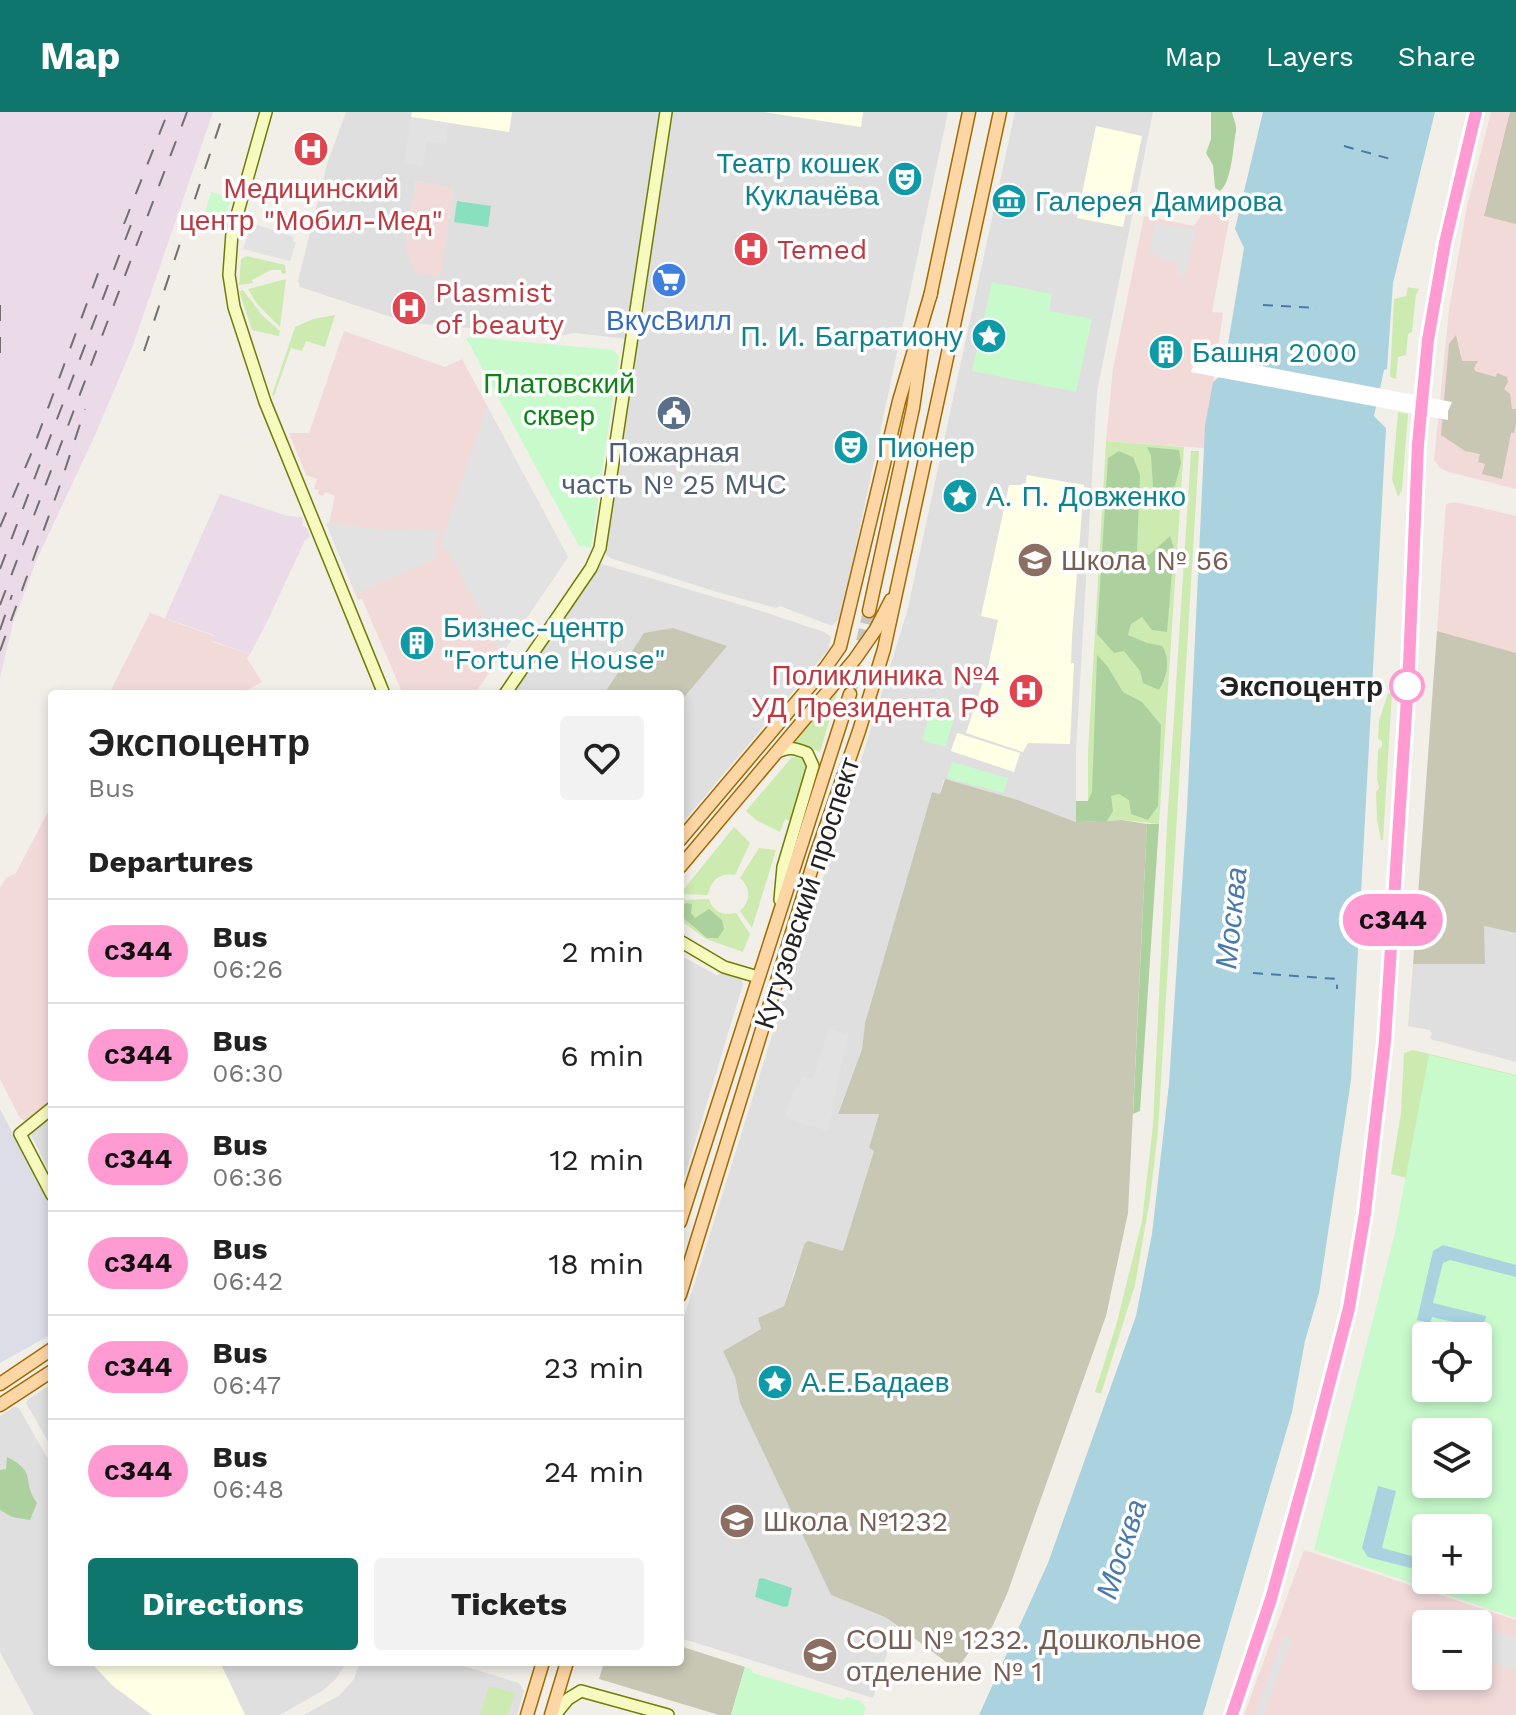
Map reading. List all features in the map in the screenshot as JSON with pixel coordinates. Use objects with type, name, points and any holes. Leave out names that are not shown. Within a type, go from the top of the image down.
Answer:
[{"type":"main road","points":[[869,611],[913,408],[931,293],[969,112]]},
{"type":"main road","name":"Кутузовский проспект","points":[[684,1282],[815,858],[884,649],[904,568],[1000,112]]},
{"type":"main road","points":[[684,835],[835,655],[845,634],[899,401],[931,293]]},
{"type":"main road","points":[[684,862],[876,629],[904,568]]},
{"type":"main road","name":"Кутузовский проспект","points":[[684,1209],[850,694]]},
{"type":"main road","points":[[0,1384],[48,1352]]},
{"type":"main road","points":[[0,1405],[48,1374]]},
{"type":"main road","points":[[527,1715],[542,1666]]},
{"type":"main road","points":[[553,1715],[566,1666]]},
{"type":"street","points":[[266,112],[232,233],[229,275],[234,307],[265,402],[382,690]]},
{"type":"street","points":[[508,690],[597,558],[666,112]]},
{"type":"street","points":[[1232,1715],[1271,1599],[1308,1466],[1349,1308],[1365,1213],[1386,1031],[1409,666],[1420,419],[1438,278],[1476,112]]},
{"type":"street","points":[[769,758],[790,747],[807,753],[813,760],[783,867],[779,914]]},
{"type":"street","points":[[684,943],[724,967],[758,977]]},
{"type":"street","points":[[48,1111],[20,1134],[48,1187]]},
{"type":"street","points":[[0,1377],[35,1360]]},
{"type":"street","points":[[553,1715],[581,1691],[668,1715]]},
{"type":"shaded area","points":[[0,112],[213,112],[132,348],[37,559],[13,623],[0,678]]},
{"type":"shaded area","points":[[346,112],[661,112],[627,339],[400,322],[300,287],[298,281],[327,164]],"holes":[[[416,181],[454,189],[406,248]]]},
{"type":"shaded area","points":[[412,112],[512,112],[509,132],[411,117]]},
{"type":"shaded area","points":[[670,112],[948,112],[841,617],[832,626],[780,606],[776,608],[717,592],[605,554],[629,392],[632,390],[633,364]]},
{"type":"shaded area","points":[[764,112],[863,112],[861,127]]},
{"type":"shaded area","points":[[1015,112],[1153,112],[1097,392],[1076,751],[1076,822],[1018,800],[944,779],[940,794],[932,792],[865,1023],[862,1049],[838,1113],[879,1114],[869,1148],[875,1150],[843,1252],[807,1244],[784,1306],[758,1318],[761,1329],[723,1351],[735,1377],[740,1403],[831,1595],[887,1618],[896,1625],[873,1698],[684,1639],[684,1317],[907,612]]},
{"type":"shaded area","points":[[1491,112],[1516,112],[1516,489],[1449,472],[1440,468],[1434,460],[1449,310],[1467,206]]},
{"type":"shaded area","points":[[1510,112],[1516,112],[1516,224],[1484,216]]},
{"type":"shaded area","points":[[411,117],[449,123],[446,144],[427,141],[423,166],[404,163]]},
{"type":"shaded area","points":[[1096,126],[1142,136],[1123,227],[1077,218]]},
{"type":"shaded area","points":[[416,181],[454,188],[440,277],[416,273],[406,248]]},
{"type":"shaded area","points":[[1233,199],[1212,312],[1223,313],[1204,448],[1106,441],[1113,369],[1144,216],[1194,226],[1207,207]]},
{"type":"shaded area","points":[[252,223],[294,237],[296,243],[290,261],[243,249]]},
{"type":"shaded area","points":[[1155,223],[1196,229],[1185,276],[1179,275],[1175,262],[1149,253]]},
{"type":"shaded area","points":[[344,331],[445,367],[462,359],[568,557],[478,689],[401,690],[362,599],[358,600],[326,523],[329,523],[335,496],[325,492],[323,496],[314,489],[317,479],[306,475],[289,433],[309,433]]},
{"type":"shaded area","points":[[1456,335],[1462,361],[1478,361],[1475,371],[1507,377],[1504,389],[1510,394],[1512,409],[1516,409],[1516,424],[1514,433],[1511,433],[1502,479],[1482,474],[1485,464],[1478,462],[1480,454],[1465,451],[1441,435],[1449,344]]},
{"type":"shaded area","points":[[487,406],[568,557],[502,654],[448,551],[440,545]]},
{"type":"shaded area","points":[[1027,475],[1084,485],[1072,637],[1071,663],[1074,663],[1070,744],[1028,743],[1023,752],[966,733],[988,667],[998,620],[981,616],[1009,485],[1025,485]]},
{"type":"shaded area","points":[[220,494],[287,516],[302,517],[303,526],[310,537],[305,540],[250,654],[212,641],[214,635],[165,618]]},
{"type":"shaded area","points":[[1456,502],[1516,516],[1516,653],[1437,631],[1446,504]]},
{"type":"shaded area","points":[[326,523],[386,530],[442,531],[436,541],[435,559],[356,594]]},
{"type":"shaded area","points":[[598,565],[755,609],[831,637],[828,650],[684,821],[684,690],[516,690]]},
{"type":"shaded area","points":[[150,613],[214,636],[212,642],[250,654],[247,658],[262,682],[247,690],[111,690]]},
{"type":"shaded area","points":[[673,628],[727,646],[684,697],[684,690],[607,690],[644,633]]},
{"type":"shaded area","points":[[1437,631],[1516,653],[1516,933],[1484,926],[1485,964],[1413,964]]},
{"type":"shaded area","points":[[957,733],[1020,753],[1014,772],[951,751]]},
{"type":"shaded area","points":[[945,779],[1018,800],[1076,822],[1122,820],[1147,824],[1128,1213],[1106,1316],[1007,1594],[992,1627],[977,1640],[957,1670],[887,1618],[831,1595],[740,1403],[735,1377],[723,1351],[761,1329],[758,1318],[784,1306],[805,1243],[808,1241],[843,1251],[874,1151],[869,1148],[879,1114],[838,1114],[862,1049],[865,1023],[932,792],[940,794]]},
{"type":"shaded area","points":[[48,812],[48,1108],[28,1122],[20,1118],[0,1079],[0,888],[6,878],[16,873]]},
{"type":"shaded area","points":[[1484,926],[1516,933],[1516,1062],[1430,1039],[1432,1033],[1429,1030],[1408,1026],[1413,964],[1484,964]]},
{"type":"shaded area","points":[[684,957],[716,975],[729,972],[738,975],[743,984],[684,1179]]},
{"type":"shaded area","points":[[829,1028],[848,1035],[828,1131],[785,1117],[795,1086],[799,1087],[802,1076],[813,1079]]},
{"type":"shaded area","points":[[0,1109],[48,1200],[48,1336],[0,1363]]},
{"type":"shaded area","points":[[48,1114],[48,1170],[29,1130]]},
{"type":"shaded area","points":[[48,1386],[48,1441],[26,1403]]},
{"type":"shaded area","points":[[14,1407],[19,1408],[48,1459],[48,1666],[344,1666],[335,1680],[280,1715],[34,1715],[0,1652],[0,1416]]},
{"type":"shaded area","points":[[1304,1550],[1412,1586],[1412,1594],[1437,1594],[1486,1610],[1412,1610],[1412,1690],[1492,1690],[1492,1612],[1516,1620],[1516,1715],[1244,1715]]},
{"type":"shaded area","points":[[1492,1630],[1516,1638],[1516,1670],[1492,1662]]},
{"type":"shaded area","points":[[1284,1635],[1292,1638],[1263,1715],[1255,1715]]},
{"type":"shaded area","points":[[684,1647],[745,1667],[731,1715],[719,1715],[599,1679],[603,1666],[684,1666]]},
{"type":"shaded area","points":[[94,1666],[222,1666],[245,1715],[152,1715],[113,1686]]},
{"type":"shaded area","points":[[359,1666],[463,1666],[519,1683],[524,1691],[517,1715],[304,1715],[340,1695],[354,1679]]},
{"type":"green space","points":[[1211,112],[1232,112],[1236,126],[1230,172],[1220,191],[1215,188],[1213,165],[1206,153],[1211,139]]},
{"type":"green space","points":[[211,192],[231,198],[221,231],[201,225]]},
{"type":"green space","points":[[457,201],[491,206],[488,227],[454,222]]},
{"type":"green space","points":[[247,256],[285,265],[286,273],[271,270],[252,280],[253,283],[239,285],[241,259]]},
{"type":"green space","points":[[286,279],[280,327],[257,304],[248,289]]},
{"type":"green space","points":[[992,282],[1052,294],[1049,311],[1092,319],[1076,392],[972,371]]},
{"type":"green space","points":[[1408,287],[1419,289],[1412,332],[1408,334],[1406,355],[1398,357],[1396,379],[1390,377],[1394,299],[1406,296]]},
{"type":"green space","points":[[243,290],[262,315],[280,331],[279,336],[252,330],[239,291]]},
{"type":"green space","points":[[335,315],[325,347],[306,341],[302,351],[291,348],[272,395],[295,327],[313,319]]},
{"type":"green space","name":"Платовский сквер","points":[[466,338],[613,350],[619,356],[591,547],[579,546]]},
{"type":"green space","points":[[1398,412],[1408,414],[1402,490],[1398,497],[1392,479]]},
{"type":"green space","points":[[1106,441],[1184,447],[1159,824],[1122,820],[1076,822],[1076,801],[1088,801],[1088,752]]},
{"type":"green space","points":[[1147,447],[1179,450],[1181,463],[1175,486],[1162,492],[1153,487],[1151,456]]},
{"type":"green space","points":[[1119,451],[1133,457],[1140,475],[1137,551],[1149,555],[1170,536],[1174,548],[1167,632],[1152,630],[1142,617],[1131,624],[1128,635],[1162,646],[1167,668],[1159,690],[1143,683],[1140,671],[1124,651],[1114,653],[1097,634],[1108,458]]},
{"type":"green space","points":[[1191,451],[1199,451],[1158,1131],[1135,1285],[1101,1394],[1095,1392],[1117,1322],[1142,1221],[1153,1125],[1167,825]]},
{"type":"green space","points":[[1097,655],[1123,692],[1142,702],[1161,725],[1158,806],[1148,820],[1131,814],[1129,800],[1119,794],[1111,796],[1113,811],[1107,821],[1076,822],[1076,801],[1088,801],[1092,792]]},
{"type":"green space","points":[[838,691],[820,752],[797,743],[795,740]]},
{"type":"green space","points":[[1388,693],[1392,694],[1381,840],[1376,792],[1379,788],[1378,750],[1382,741],[1378,739],[1379,721]]},
{"type":"green space","points":[[931,711],[954,719],[945,747],[922,740]]},
{"type":"green space","points":[[792,757],[803,757],[809,766],[791,821],[785,819],[780,832],[756,820],[746,811]]},
{"type":"green space","points":[[952,762],[1008,778],[1004,793],[947,778]]},
{"type":"green space","points":[[1147,824],[1159,824],[1140,1111],[1133,1114]]},
{"type":"green space","points":[[734,827],[750,843],[735,875],[717,878],[708,895],[684,894],[684,889]]},
{"type":"green space","points":[[759,848],[776,850],[752,928],[740,911],[748,894],[740,878]]},
{"type":"green space","points":[[709,899],[719,912],[736,913],[750,934],[743,952],[706,939],[684,923],[684,900]]},
{"type":"green space","points":[[684,904],[692,904],[691,913],[695,918],[709,909],[722,920],[724,929],[718,938],[707,938],[684,918]]},
{"type":"green space","points":[[1413,1050],[1516,1075],[1516,1145],[1462,1192],[1391,1174],[1401,1113],[1404,1053]]},
{"type":"green space","points":[[1429,1055],[1516,1076],[1516,1618],[1445,1594],[1492,1594],[1492,1514],[1412,1514],[1412,1583],[1314,1550],[1395,1233]]},
{"type":"green space","points":[[7,1457],[26,1472],[37,1503],[30,1520],[12,1517],[0,1510],[0,1470],[6,1469]]},
{"type":"green space","points":[[759,1579],[792,1588],[788,1606],[755,1597]]},
{"type":"green space","points":[[745,1667],[753,1673],[842,1700],[847,1697],[860,1701],[866,1707],[864,1715],[731,1715]]},
{"type":"green space","points":[[489,1686],[515,1693],[508,1715],[480,1715]]},
{"type":"water","name":"Москва","points":[[1263,112],[1435,112],[1393,283],[1387,369],[1384,370],[1374,416],[1386,428],[1351,1080],[1319,1293],[1305,1341],[1292,1412],[1203,1715],[979,1715],[1048,1563],[1136,1316],[1152,1234],[1169,1084],[1187,809],[1205,426],[1213,382],[1223,374],[1244,248],[1235,229]]},
{"type":"water","points":[[1443,1245],[1516,1265],[1516,1277],[1450,1260],[1443,1263],[1433,1303],[1486,1316],[1485,1322],[1453,1322],[1432,1317],[1430,1322],[1417,1320],[1433,1251]]},
{"type":"water","points":[[1378,1486],[1396,1491],[1382,1548],[1412,1556],[1412,1568],[1368,1557],[1362,1548]]},
{"type":"pier","points":[[1197,354],[1452,402],[1448,420],[1191,372]]},
{"type":"ferry route","points":[[1344,146],[1394,160]]},
{"type":"ferry route","points":[[1263,305],[1317,308]]},
{"type":"ferry route","points":[[1253,973],[1337,979],[1337,989]]},
{"type":"tunnel","points":[[850,694],[869,611]]},
{"type":"railway","points":[[124,224],[168,112]]},
{"type":"railway","points":[[0,605],[187,112]]},
{"type":"railway","points":[[144,351],[224,112]]},
{"type":"railway","points":[[0,569],[135,214]]},
{"type":"railway","points":[[0,527],[31,454],[103,260]]},
{"type":"railway","points":[[0,305],[0,363]]},
{"type":"railway","points":[[0,651],[85,409]]},
{"type":"railway","points":[[0,630],[12,595]]},
{"type":"bus line","name":"с344","points":[[1232,1715],[1271,1599],[1308,1466],[1349,1308],[1365,1213],[1385,1041],[1409,666],[1418,444],[1428,340],[1445,243],[1476,112]]},
{"type":"place","name":"Медицинский центр \"Мобил-Мед\"","points":[[311,149]]},
{"type":"place","name":"Театр кошек Куклачёва","points":[[905,179]]},
{"type":"place","name":"Галерея Дамирова","points":[[1009,201]]},
{"type":"place","name":"Temed","points":[[751,249]]},
{"type":"place","name":"ВкусВилл","points":[[669,280]]},
{"type":"place","name":"Plasmist of beauty","points":[[409,308]]},
{"type":"place","name":"П. И. Багратиону","points":[[989,336]]},
{"type":"place","name":"Башня 2000","points":[[1166,352]]},
{"type":"place","name":"Пожарная часть № 25 МЧС","points":[[674,413]]},
{"type":"place","name":"Пионер","points":[[851,447]]},
{"type":"place","name":"А. П. Довженко","points":[[960,496]]},
{"type":"place","name":"Школа № 56","points":[[1035,560]]},
{"type":"place","name":"Бизнес-центр \"Fortune House\"","points":[[417,643]]},
{"type":"place","name":"Экспоцентр","points":[[1407,686]]},
{"type":"place","name":"Поликлиника №4 УД Президента РФ","points":[[1026,691]]},
{"type":"place","name":"А.Е.Бадаев","points":[[775,1382]]},
{"type":"place","name":"Школа №1232","points":[[737,1521]]},
{"type":"place","name":"СОШ № 1232. Дошкольное отделение № 1","points":[[820,1655]]}]
